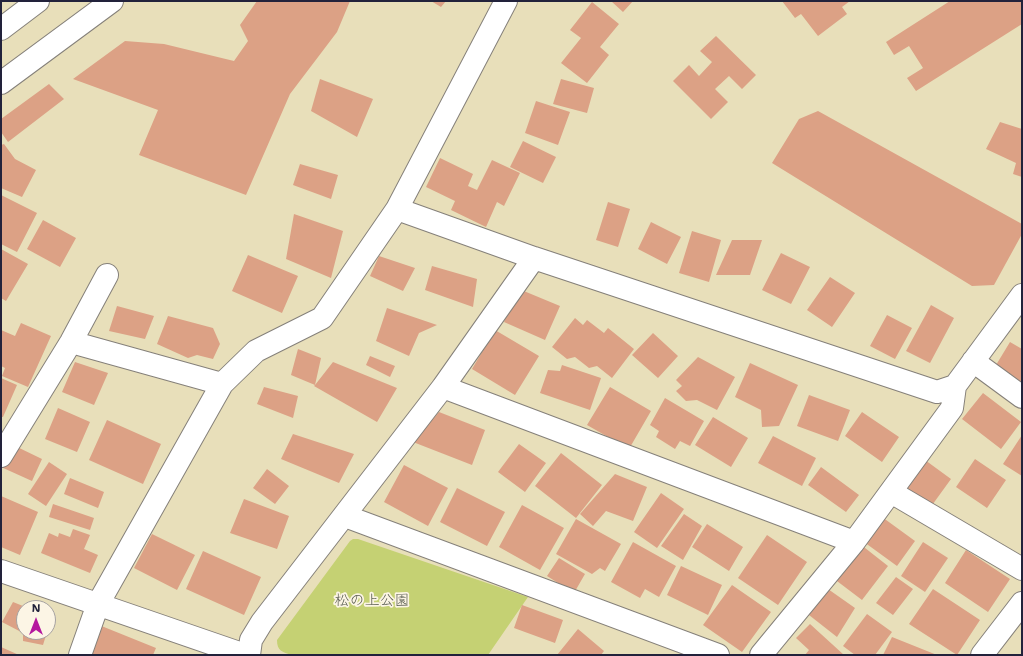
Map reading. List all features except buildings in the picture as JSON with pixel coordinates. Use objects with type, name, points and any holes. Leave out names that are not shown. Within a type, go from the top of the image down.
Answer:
[{"type":"main road","points":[[1,28],[38,1]]},
{"type":"main road","points":[[1,83],[112,1]]},
{"type":"main road","points":[[80,655],[98,604],[222,384],[256,352],[322,318],[398,209],[506,1]]},
{"type":"main road","points":[[398,209],[534,258],[937,392],[955,386]]},
{"type":"main road","points":[[249,655],[251,640],[262,622],[443,387],[534,258]]},
{"type":"main road","points":[[1,456],[71,342],[107,275]]},
{"type":"main road","points":[[761,655],[854,542],[952,408],[955,386],[1022,295]]},
{"type":"main road","points":[[71,342],[222,384]]},
{"type":"main road","points":[[973,361],[1022,397]]},
{"type":"main road","points":[[443,387],[854,542]]},
{"type":"main road","points":[[891,492],[1022,569]]},
{"type":"main road","points":[[345,516],[718,655]]},
{"type":"main road","points":[[1,571],[245,655]]},
{"type":"main road","points":[[982,655],[1022,604]]},
{"type":"green space","name":"松の上公園","points":[[353,539],[358,539],[528,597],[488,655],[292,655],[285,653],[279,649],[277,640]]}]
